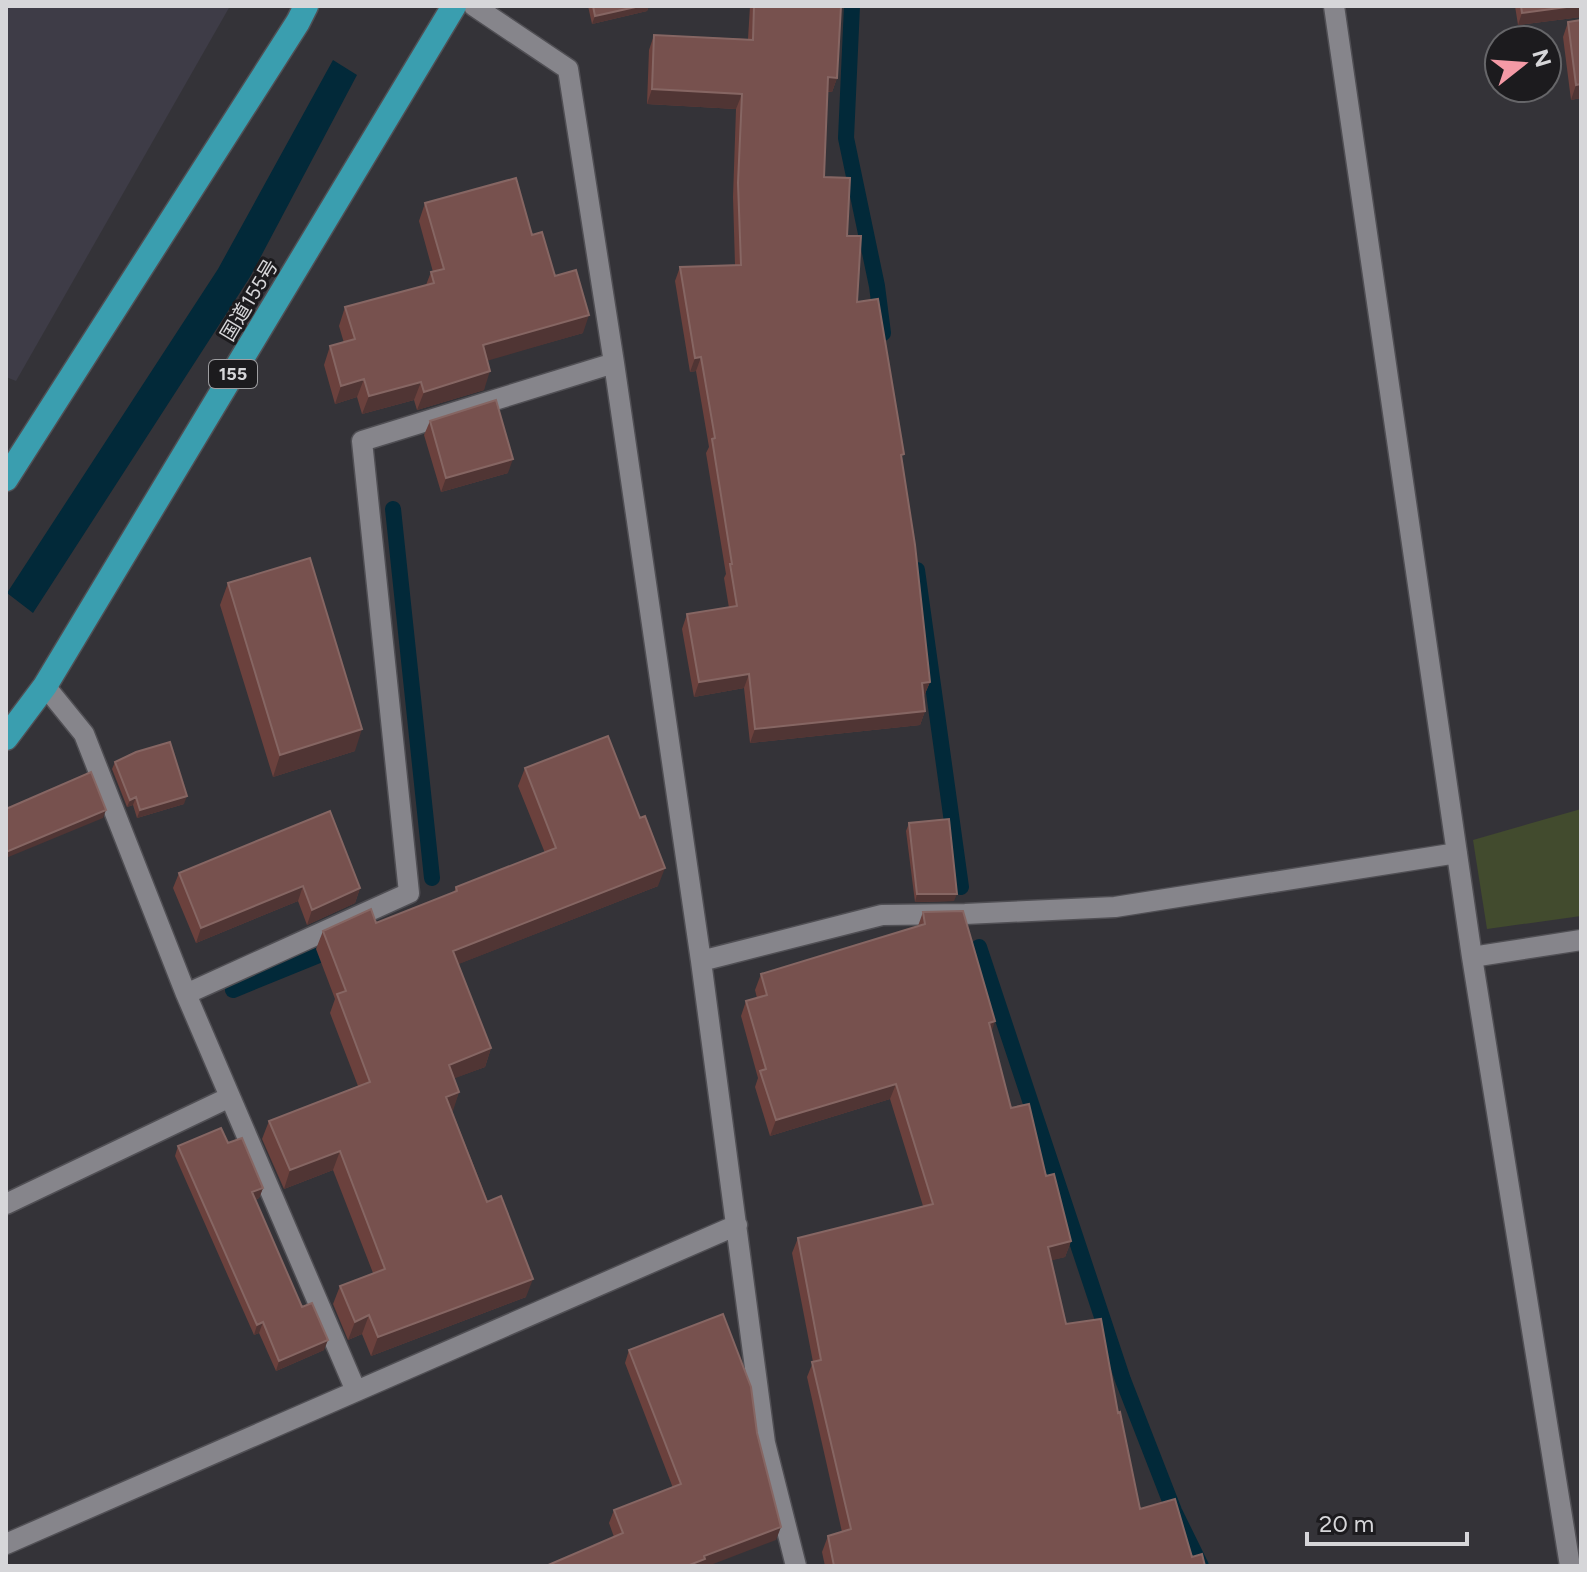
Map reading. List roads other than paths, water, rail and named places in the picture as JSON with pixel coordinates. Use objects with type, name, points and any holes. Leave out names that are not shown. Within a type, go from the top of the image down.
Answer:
[{"type":"highway","points":[[6,479],[306,6]]},
{"type":"highway","name":"国道155号","points":[[6,738],[45,686],[454,6]]},
{"type":"street","points":[[474,6],[568,69],[701,961],[765,1443],[792,1564]]},
{"type":"street","points":[[1334,6],[1472,957],[1570,1566]]},
{"type":"street","points":[[186,994],[409,893],[362,441],[614,363]]},
{"type":"street","points":[[45,686],[84,734],[186,994],[356,1391]]},
{"type":"street","points":[[701,961],[882,915],[1115,907],[1457,853]]},
{"type":"street","points":[[1472,957],[1581,940]]},
{"type":"street","points":[[6,1204],[230,1097]]},
{"type":"street","points":[[6,1544],[737,1225]]},
{"type":"water","points":[[333,60],[357,75],[250,277],[33,613],[7,593],[218,269]]},
{"type":"waterway","points":[[852,6],[846,138],[877,286],[883,333]]},
{"type":"waterway","points":[[393,509],[432,878]]},
{"type":"waterway","points":[[917,570],[961,887]]},
{"type":"waterway","points":[[979,947],[1123,1380],[1174,1511],[1201,1566]]},
{"type":"waterway","points":[[233,990],[336,948]]}]
